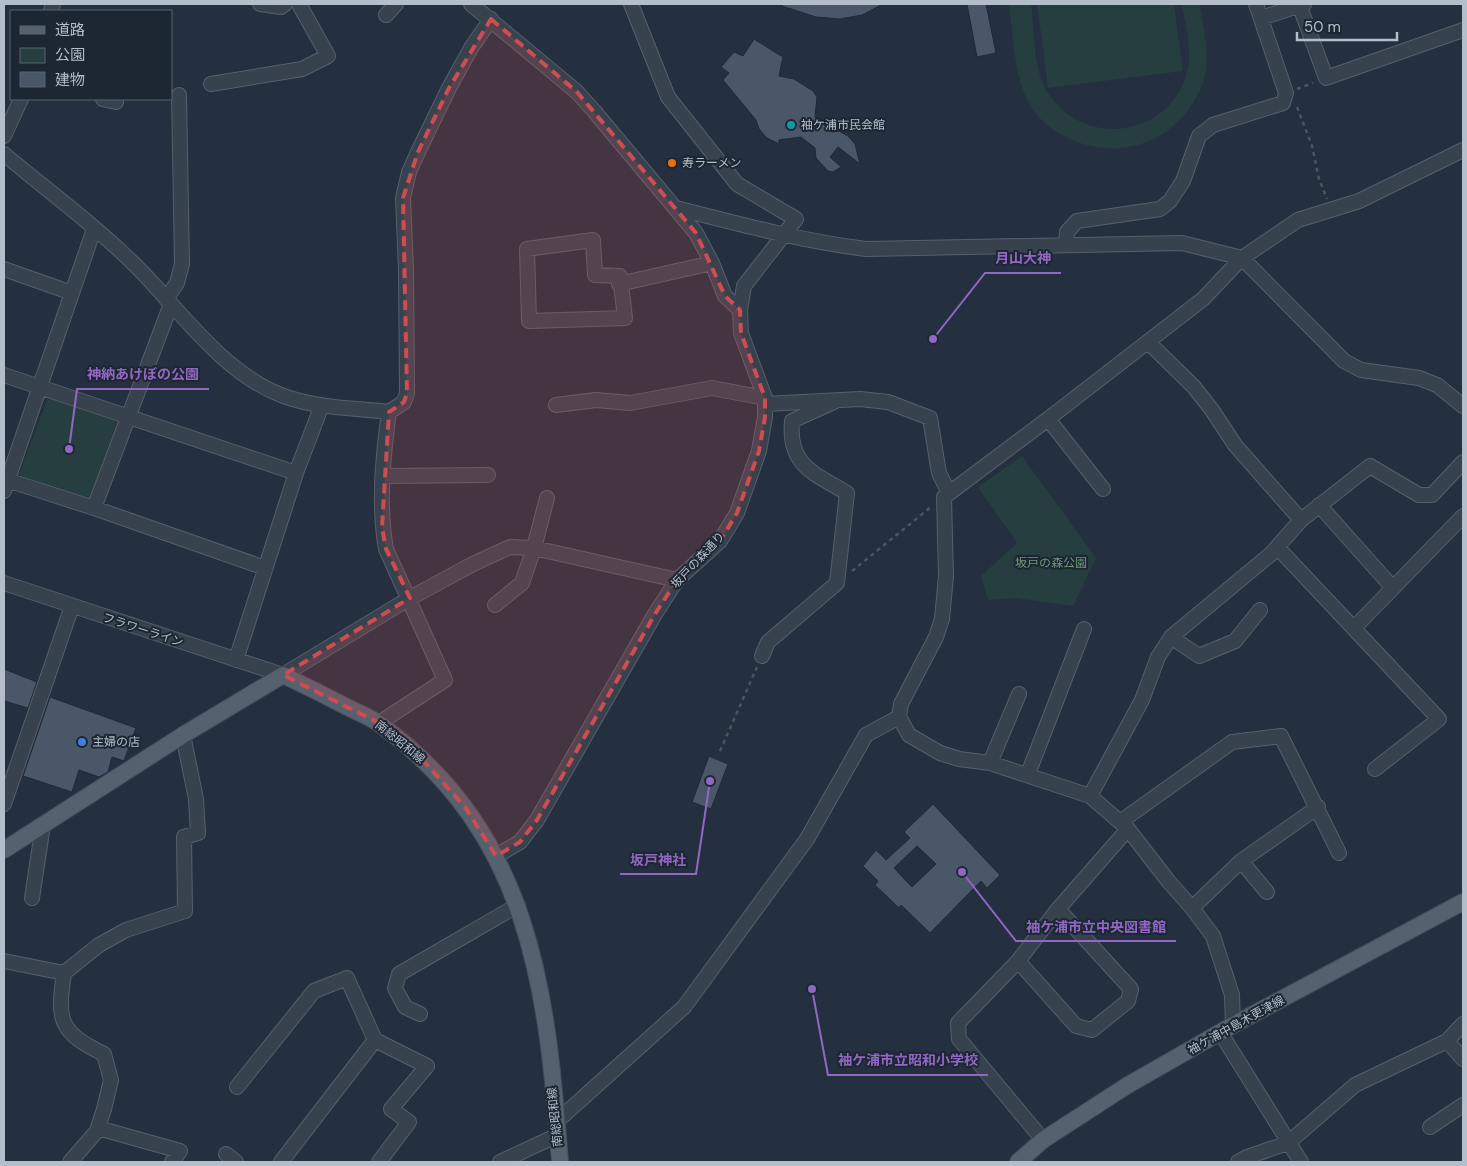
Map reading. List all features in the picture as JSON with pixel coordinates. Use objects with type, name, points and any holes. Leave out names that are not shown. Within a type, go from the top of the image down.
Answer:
[{"type":"main road","name":"南総昭和線","points":[[283,675],[379,723],[419,756],[445,782],[465,807],[496,856],[518,905],[541,990],[560,1162]]},
{"type":"main road","points":[[4,850],[182,735],[283,675]]},
{"type":"main road","name":"袖ケ浦中島木更津線","points":[[1018,1162],[1043,1140],[1128,1085],[1227,1028],[1450,911],[1463,902]]},
{"type":"street","points":[[260,4],[281,7],[285,4]]},
{"type":"street","points":[[211,84],[302,69],[328,56],[299,4]]},
{"type":"street","points":[[386,15],[396,4]]},
{"type":"street","points":[[471,4],[577,92],[696,232],[725,296],[740,310]]},
{"type":"street","name":"坂戸の森通り","points":[[496,856],[520,842],[537,820],[655,614],[677,580],[720,541],[737,513],[759,451],[765,417],[765,401],[741,333],[740,310],[744,286],[796,219],[737,184],[668,97],[631,4]]},
{"type":"street","points":[[1066,245],[1068,232],[1077,221],[1160,209],[1170,201],[1183,181],[1199,136],[1213,125],[1283,103],[1286,93],[1256,4]]},
{"type":"street","points":[[1261,18],[1301,4],[1326,78],[1463,30]]},
{"type":"street","points":[[4,154],[94,229],[137,268],[168,302],[244,374],[282,395],[322,405],[389,412],[404,402],[407,393],[406,269],[402,217],[403,198],[409,172],[449,88],[471,48],[491,19]]},
{"type":"street","points":[[94,508],[130,418],[182,264],[179,95]]},
{"type":"street","points":[[4,136],[21,100]]},
{"type":"street","points":[[946,495],[1203,299],[1242,258],[1298,220],[1359,201],[1463,150]]},
{"type":"street","points":[[676,208],[784,235],[827,244],[866,249],[1182,243],[1242,258],[1344,361],[1361,370],[1419,378],[1437,385],[1463,406]]},
{"type":"street","points":[[94,229],[5,484],[94,508],[265,568]]},
{"type":"street","points":[[593,240],[595,275],[620,276],[619,284],[625,318],[529,321],[527,249],[593,240]]},
{"type":"street","points":[[619,284],[712,264]]},
{"type":"street","points":[[4,269],[72,293]]},
{"type":"street","points":[[1148,342],[1194,387],[1235,445],[1301,520]]},
{"type":"street","points":[[4,375],[296,473]]},
{"type":"street","points":[[556,405],[596,400],[630,403],[712,388],[765,401],[836,401],[860,398],[888,402],[930,418],[939,473],[946,495],[946,576],[942,619],[936,637],[901,704],[899,717],[909,735],[940,753],[959,759],[990,763],[1090,796],[1124,826],[1213,936],[1225,967],[1232,995],[1227,1028],[1288,1143],[1301,1162]]},
{"type":"street","points":[[762,656],[768,642],[837,583],[847,493],[807,468],[794,452],[791,436],[792,421],[836,401]]},
{"type":"street","points":[[236,660],[296,473],[322,405]]},
{"type":"street","points":[[379,723],[445,680],[410,598],[386,549],[382,527],[383,476],[389,412]]},
{"type":"street","points":[[1048,419],[1103,489]]},
{"type":"street","points":[[1090,796],[1142,700],[1158,657],[1172,637],[1277,547],[1301,520],[1370,466],[1419,495],[1432,495],[1463,462]]},
{"type":"street","points":[[383,476],[488,475]]},
{"type":"street","points":[[495,605],[522,583],[534,548],[547,498]]},
{"type":"street","points":[[1319,505],[1393,588]]},
{"type":"street","points":[[1354,628],[1463,516]]},
{"type":"street","points":[[283,675],[410,598],[473,564],[510,547],[534,548],[677,580]]},
{"type":"street","points":[[1277,547],[1439,719],[1375,769]]},
{"type":"street","name":"フラワーライン","points":[[4,583],[283,675]]},
{"type":"street","points":[[4,804],[72,606]]},
{"type":"street","points":[[1172,637],[1200,656],[1235,641],[1260,610]]},
{"type":"street","points":[[1028,774],[1084,629]]},
{"type":"street","points":[[990,763],[1019,694]]},
{"type":"street","points":[[500,1162],[557,1128],[684,1007],[807,839],[866,735],[899,717]]},
{"type":"street","points":[[70,1162],[98,1128],[111,1080],[104,1054],[80,1042],[64,1027],[60,1008],[64,973],[99,945],[126,930],[186,911],[184,838],[198,833],[196,799],[182,735]]},
{"type":"street","points":[[1043,1140],[959,1039],[958,1023],[1018,961],[1124,826],[1232,742],[1281,736],[1318,807],[1339,853]]},
{"type":"street","points":[[1192,908],[1242,861],[1318,807]]},
{"type":"street","points":[[32,898],[43,825]]},
{"type":"street","points":[[1242,861],[1267,892]]},
{"type":"street","points":[[420,1014],[405,1007],[395,988],[399,974],[518,905]]},
{"type":"street","points":[[1018,961],[1076,1026],[1092,1030],[1128,1001],[1131,989],[1058,909]]},
{"type":"street","points":[[4,961],[64,973]]},
{"type":"street","points":[[237,1088],[314,991],[347,978],[375,1040],[427,1066],[391,1109],[410,1122],[379,1162]]},
{"type":"street","points":[[1238,1162],[1288,1143],[1355,1085],[1447,1041],[1463,1024]]},
{"type":"street","points":[[282,1162],[375,1040]]},
{"type":"street","points":[[1447,1041],[1463,1059]]},
{"type":"street","points":[[1430,1127],[1463,1105]]},
{"type":"street","points":[[98,1128],[180,1151],[172,1162]]},
{"type":"path","points":[[1326,78],[1286,93],[1295,104],[1312,146],[1320,179],[1331,210]]},
{"type":"path","points":[[837,583],[946,495]]},
{"type":"path","points":[[720,751],[762,656]]},
{"type":"highlighted area","points":[[491,19],[577,92],[696,233],[725,296],[740,310],[741,333],[765,398],[765,417],[759,451],[737,513],[720,541],[677,580],[655,614],[537,820],[520,842],[496,856],[465,807],[419,756],[379,723],[283,675],[410,598],[386,549],[382,527],[389,412],[404,402],[407,393],[403,198],[418,152],[449,88]]},
{"type":"green space","points":[[1009,4],[1031,4],[1037,64],[1044,86],[1050,96],[1066,113],[1085,124],[1105,129],[1126,128],[1146,122],[1164,110],[1178,94],[1189,64],[1188,38],[1182,4],[1200,4],[1207,61],[1204,79],[1195,100],[1183,117],[1167,131],[1150,141],[1131,147],[1089,146],[1062,135],[1038,117],[1025,95],[1017,70]]},
{"type":"green space","points":[[1037,4],[1174,4],[1183,71],[1048,88]]},
{"type":"green space","points":[[48,397],[119,422],[91,501],[19,475]]},
{"type":"green space","name":"坂戸の森公園","points":[[1022,456],[1096,558],[1073,606],[1016,598],[988,600],[981,576],[1017,543],[978,487]]},
{"type":"building","points":[[783,4],[883,4],[862,15],[840,19],[816,17],[782,6]]},
{"type":"building","points":[[967,4],[986,4],[996,53],[977,57]]},
{"type":"building","name":"袖ケ浦市民会館","points":[[754,39],[783,57],[779,76],[794,79],[813,91],[817,97],[815,117],[832,132],[839,131],[848,136],[855,144],[860,164],[838,147],[830,157],[841,167],[833,172],[828,171],[816,158],[815,148],[801,137],[779,140],[779,144],[767,138],[759,129],[756,120],[723,80],[729,73],[721,67],[734,52],[743,56]]},
{"type":"building","points":[[4,669],[37,682],[28,708],[4,701]]},
{"type":"building","name":"主婦の店","points":[[50,697],[136,728],[124,761],[112,757],[108,772],[99,777],[79,770],[72,792],[23,776]]},
{"type":"building","points":[[709,756],[728,764],[711,809],[692,802]]},
{"type":"building","points":[[933,804],[1000,875],[987,888],[981,881],[930,933],[901,905],[899,908],[875,885],[878,881],[863,866],[876,850],[886,860],[910,838],[904,832]],"holes":[[[917,846],[936,864],[912,887],[894,868]]]},
{"type":"place","name":"袖ケ浦市民会館","points":[[791,125]]},
{"type":"place","name":"寿ラーメン","points":[[672,163]]},
{"type":"place","name":"月山大神","points":[[933,339]]},
{"type":"place","name":"神納あけぼの公園","points":[[69,449]]},
{"type":"place","name":"主婦の店","points":[[82,742]]},
{"type":"place","name":"坂戸神社","points":[[710,781]]},
{"type":"place","name":"袖ケ浦市立中央図書館","points":[[962,872]]},
{"type":"place","name":"袖ケ浦市立昭和小学校","points":[[812,989]]}]
